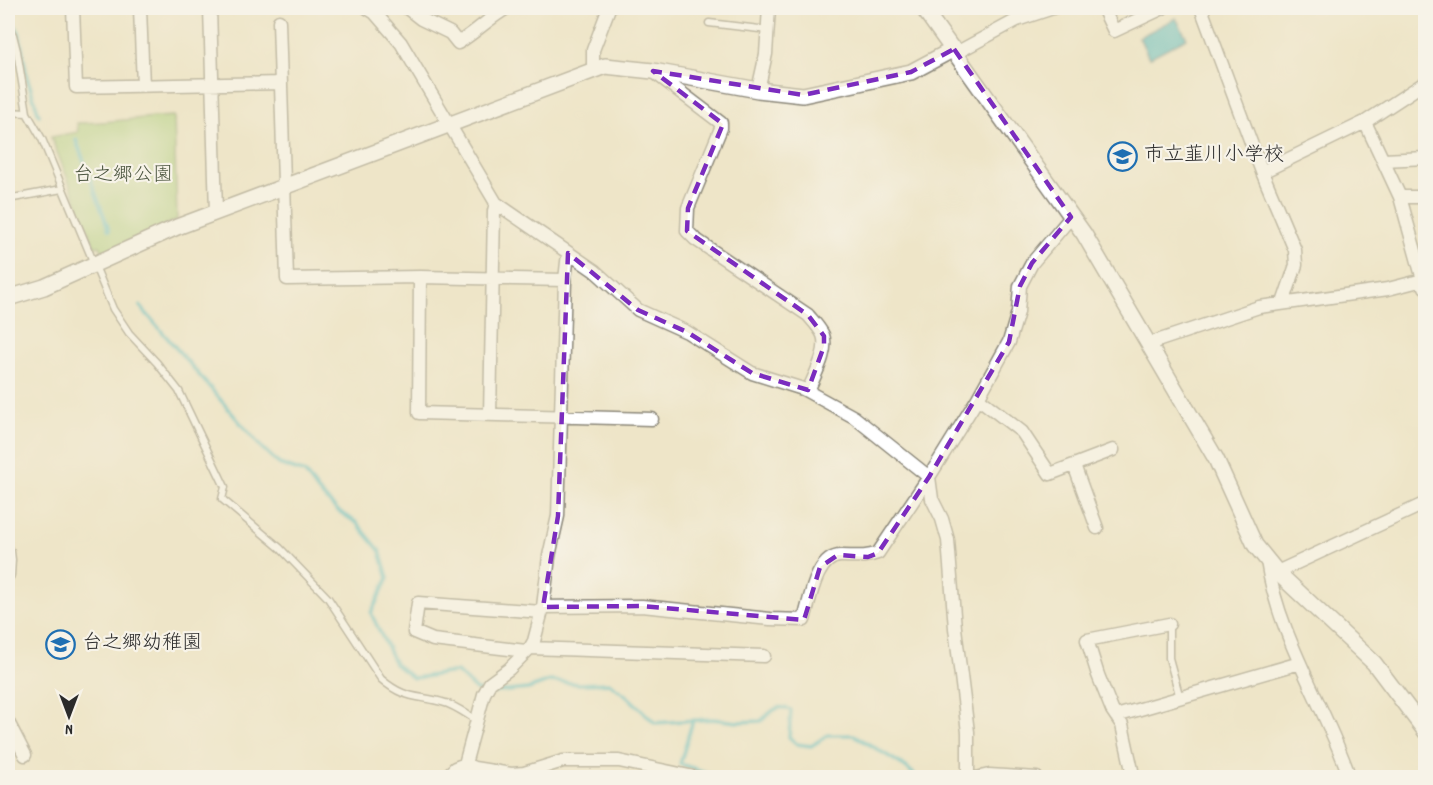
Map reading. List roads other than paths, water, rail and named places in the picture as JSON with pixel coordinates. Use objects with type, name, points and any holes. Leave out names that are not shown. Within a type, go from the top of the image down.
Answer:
[{"type":"street","points":[[74,8],[76,87],[281,83]]},
{"type":"street","points":[[140,8],[143,86]]},
{"type":"street","points":[[210,8],[216,212]]},
{"type":"street","points":[[407,8],[421,19],[450,33],[458,43],[482,28],[487,20],[507,8]]},
{"type":"street","points":[[593,69],[593,50],[609,8]]},
{"type":"street","points":[[758,90],[766,54],[770,8]]},
{"type":"street","points":[[923,8],[1084,234],[1216,459],[1256,545],[1272,566],[1374,663],[1425,732]]},
{"type":"street","points":[[8,298],[44,287],[216,212],[593,69],[605,66],[653,71],[758,90],[803,95],[897,76],[955,51],[1019,13],[1053,8]]},
{"type":"street","points":[[1103,8],[1114,31],[1163,8]]},
{"type":"street","points":[[1201,8],[1262,172],[1295,250],[1296,264],[1283,303]]},
{"type":"street","points":[[374,9],[401,43],[496,203],[595,271],[638,310],[687,332],[752,373],[808,391],[855,417],[929,477],[932,499],[942,519],[948,540],[955,628],[968,732],[968,777]]},
{"type":"street","points":[[279,21],[287,279],[420,277],[565,280]]},
{"type":"street","points":[[653,71],[721,123],[721,128],[688,208],[687,231],[695,239],[808,315],[818,326],[824,336],[824,346],[808,391]]},
{"type":"street","points":[[1262,172],[1365,122],[1425,82]]},
{"type":"street","points":[[1148,344],[1259,307],[1388,289],[1424,280],[1400,197],[1365,122]]},
{"type":"street","points":[[1383,160],[1425,158]]},
{"type":"street","points":[[1400,197],[1425,197]]},
{"type":"street","points":[[490,415],[496,203]]},
{"type":"street","points":[[764,656],[528,650],[433,640],[414,632],[418,603],[542,610],[642,606],[770,619],[804,620],[820,567],[828,559],[838,555],[868,557],[878,553],[929,477],[978,398],[1014,332],[1020,286],[1032,263],[1071,217]]},
{"type":"street","points":[[465,764],[484,694],[490,683],[509,669],[528,650],[534,641],[542,610],[549,556],[558,516],[565,280],[568,253]]},
{"type":"street","points":[[420,277],[419,413],[652,419]]},
{"type":"street","points":[[978,398],[1022,432],[1050,474],[1113,450]]},
{"type":"street","points":[[1074,465],[1096,528]]},
{"type":"street","points":[[1272,566],[1425,503]]},
{"type":"street","points":[[8,552],[8,575]]},
{"type":"street","points":[[1272,566],[1270,581],[1300,663],[1340,748],[1350,777]]},
{"type":"street","points":[[1125,777],[1132,770],[1122,725],[1098,675],[1087,640],[1169,624]]},
{"type":"street","points":[[1116,716],[1300,663]]},
{"type":"street","points":[[8,722],[24,755]]},
{"type":"street","points":[[445,777],[455,768],[465,764],[474,768],[525,775],[563,761],[619,761],[699,777]]},
{"type":"street","points":[[976,777],[1036,777]]},
{"type":"lane","points":[[709,23],[769,30]]},
{"type":"lane","points":[[8,26],[17,51],[27,113],[42,139],[113,309],[129,333],[158,363],[179,391],[225,487],[222,499],[280,548],[328,598],[381,679],[404,695],[445,703],[476,720]]},
{"type":"lane","points":[[8,112],[27,113]]},
{"type":"lane","points":[[8,200],[62,189]]},
{"type":"lane","points":[[1169,624],[1169,658],[1180,698]]},
{"type":"water","points":[[1176,18],[1187,38],[1149,58],[1139,37]]},
{"type":"waterway","points":[[8,15],[19,32],[27,77],[39,115]]},
{"type":"waterway","points":[[76,140],[109,230]]},
{"type":"waterway","points":[[140,306],[261,447],[279,464],[305,473],[318,491],[337,510],[357,523],[380,551],[388,578],[371,613],[395,664],[413,678],[457,672],[476,690],[489,693],[528,689],[550,681],[580,684],[609,683],[627,696],[655,723],[712,719],[738,722],[761,721],[774,710],[786,708],[791,710],[789,737],[797,744],[811,746],[828,735],[854,735],[906,767],[918,778]]},
{"type":"waterway","points":[[693,720],[680,764],[723,778]]},
{"type":"place","name":"市立韮川小学校","points":[[1123,156]]},
{"type":"place","name":"台之郷幼稚園","points":[[61,644]]},
{"type":"park label","name":"台之郷公園","points":[[123,176]]}]
